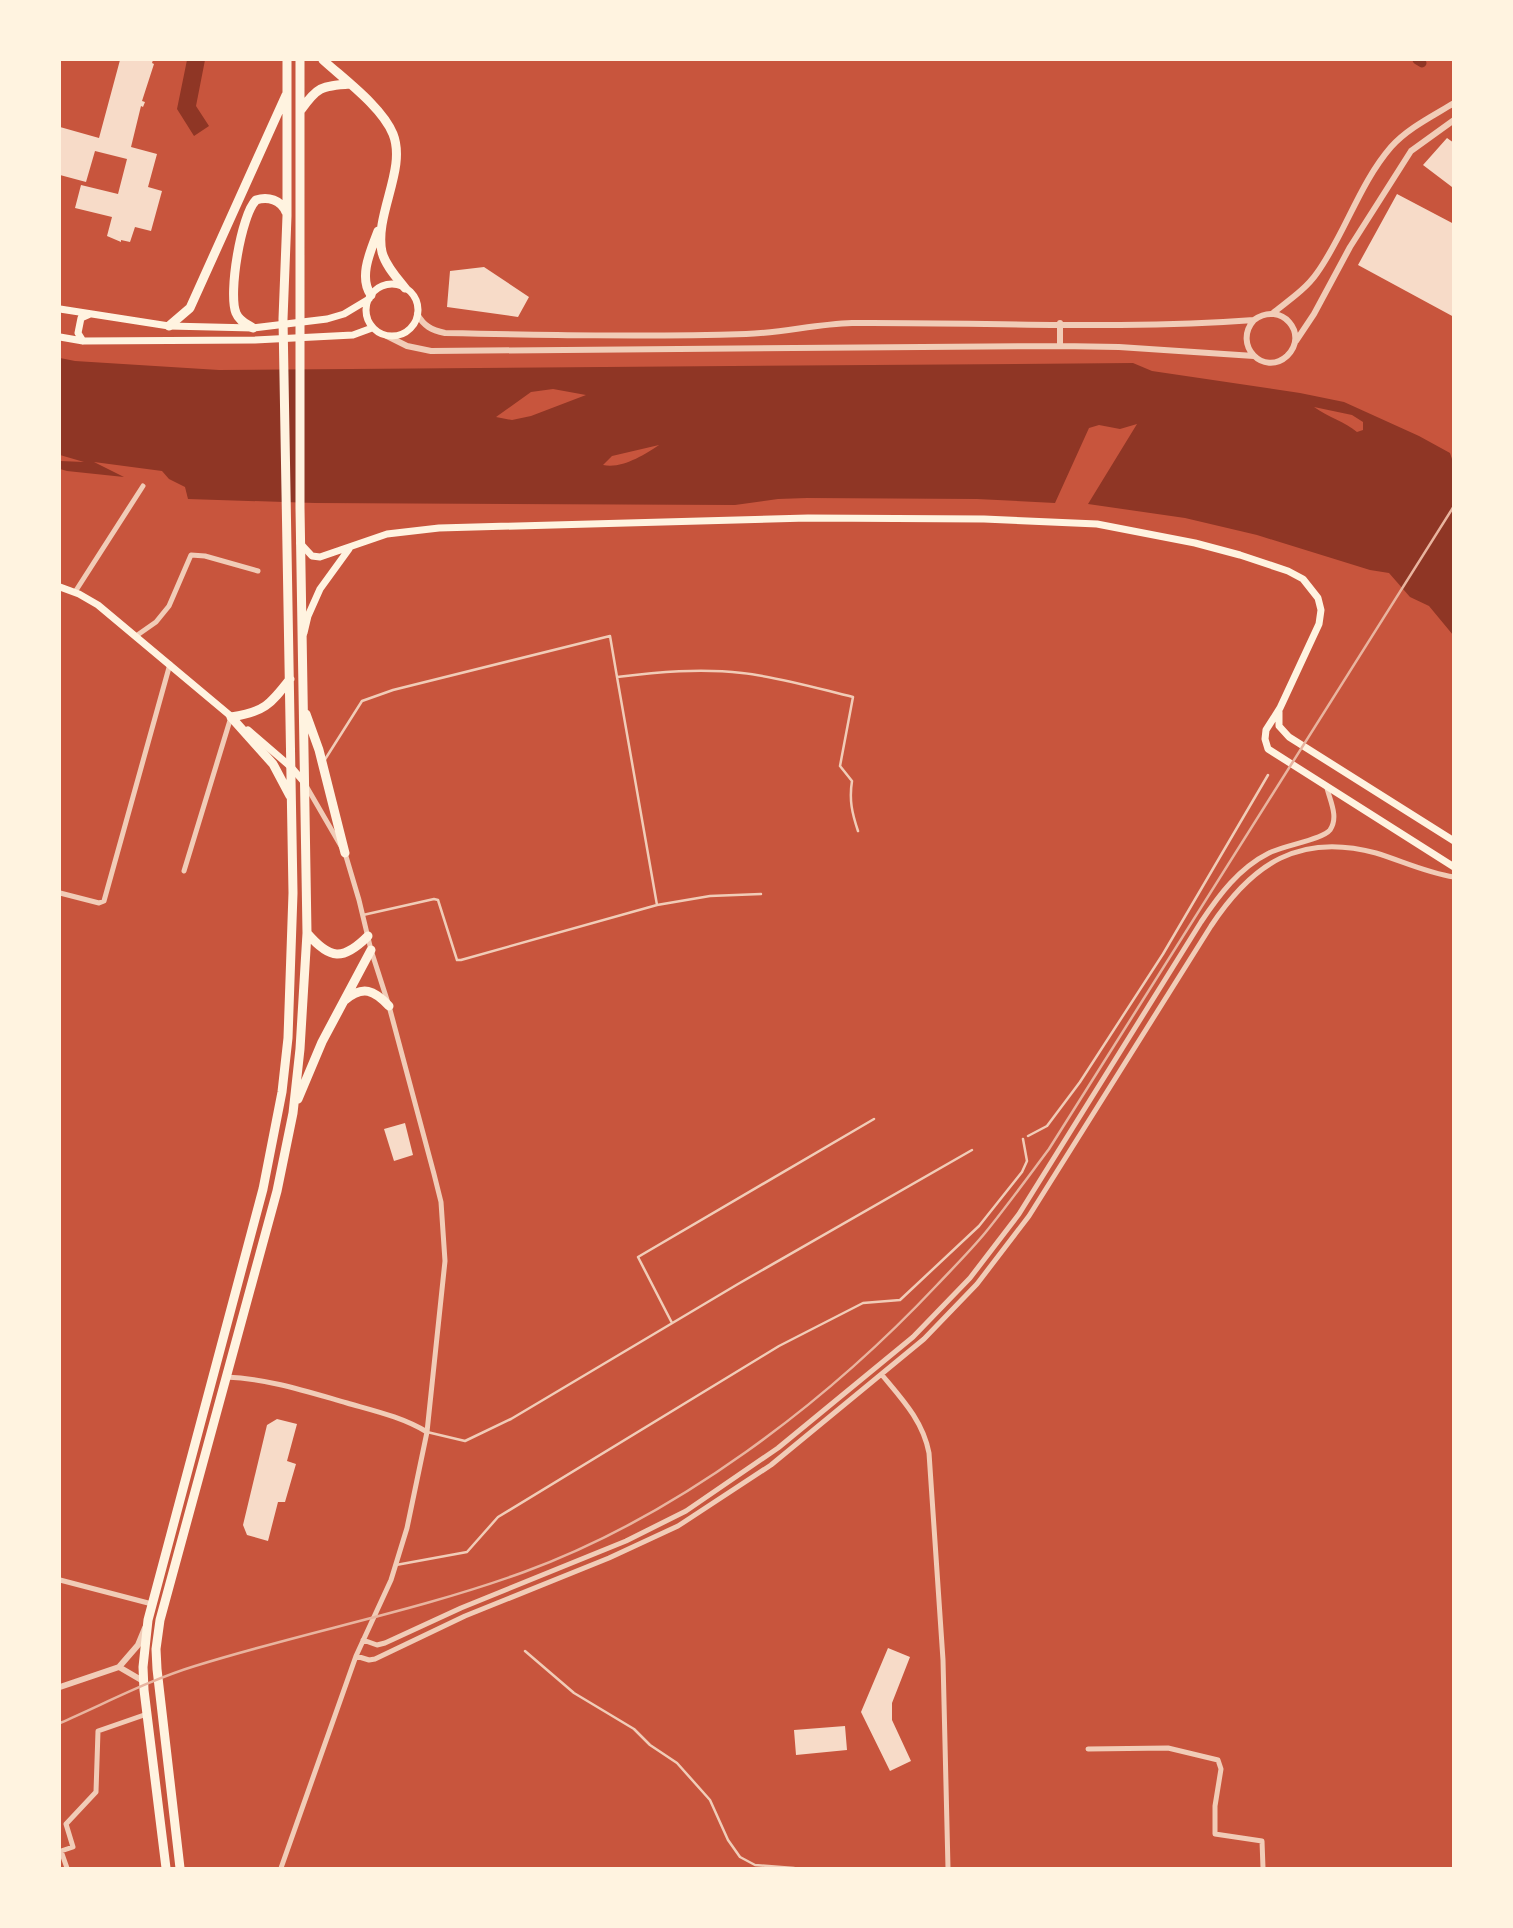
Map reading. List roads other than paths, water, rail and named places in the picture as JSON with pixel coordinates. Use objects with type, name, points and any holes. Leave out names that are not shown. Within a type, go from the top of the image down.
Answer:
[{"type":"highway","points":[[166,1868],[144,1681],[148,1620],[263,1189],[282,1092],[292,965],[284,319],[287,60]]},
{"type":"highway","points":[[180,1868],[158,1685],[157,1640],[160,1620],[277,1191],[293,1114],[300,1049],[307,933],[298,319],[300,60]]},
{"type":"highway","points":[[323,60],[387,121],[395,138],[397,157],[384,213],[365,274],[370,297]]},
{"type":"highway","points":[[301,110],[313,93],[324,85],[350,84]]},
{"type":"highway","points":[[169,326],[190,308],[288,90]]},
{"type":"highway","points":[[253,328],[238,317],[233,289],[247,212],[256,200],[268,198],[284,207],[287,216]]},
{"type":"highway","points":[[384,213],[382,254],[405,288]]},
{"type":"highway","points":[[289,640],[295,644],[302,639]]},
{"type":"highway","points":[[231,716],[255,713],[274,700],[290,679]]},
{"type":"highway","points":[[303,705],[323,764],[345,853]]},
{"type":"highway","points":[[231,716],[273,764],[292,799]]},
{"type":"highway","points":[[307,933],[317,945],[334,955],[354,950],[368,936]]},
{"type":"highway","points":[[293,1114],[307,1074],[341,1003],[371,950]]},
{"type":"highway","points":[[341,1003],[356,992],[367,991],[380,997],[389,1006]]},
{"type":"main road","points":[[60,309],[169,326],[253,328],[327,319],[344,314],[383,286],[391,285],[405,288],[417,304],[417,314],[412,327],[401,335],[387,336],[372,328],[366,314],[370,297]]},
{"type":"main road","points":[[83,341],[78,333],[81,318],[91,314]]},
{"type":"main road","points":[[60,337],[83,341],[255,340],[353,335],[372,328]]},
{"type":"main road","points":[[300,543],[312,555],[320,557],[366,540],[411,530],[808,518],[984,519],[1097,524],[1163,536],[1240,555],[1303,579],[1318,598],[1321,610],[1319,624],[1280,708],[1266,730],[1268,749],[1454,867]]},
{"type":"main road","points":[[302,639],[308,616],[320,589],[349,548]]},
{"type":"main road","points":[[60,587],[98,605],[291,767],[304,782]]},
{"type":"main road","points":[[1280,708],[1278,723],[1289,737],[1454,841]]},
{"type":"street","points":[[1273,313],[1303,289],[1317,273],[1390,148],[1402,136],[1454,103]]},
{"type":"street","points":[[1295,342],[1290,323],[1283,316],[1273,313],[1263,314],[1254,320],[1248,328],[1246,338],[1248,348],[1254,356],[1263,361],[1279,361],[1291,352],[1350,247],[1411,151],[1454,120]]},
{"type":"street","points":[[417,314],[423,324],[432,330],[445,333],[537,335],[749,334],[816,324],[846,323],[1182,325],[1254,320]]},
{"type":"street","points":[[1060,323],[1060,346]]},
{"type":"street","points":[[387,336],[407,346],[431,351],[1060,346],[1254,356]]},
{"type":"street","points":[[75,592],[144,486]]},
{"type":"street","points":[[136,636],[156,622],[169,606],[191,555],[258,570]]},
{"type":"street","points":[[60,893],[99,903],[104,901],[170,664]]},
{"type":"street","points":[[184,872],[231,716]]},
{"type":"street","points":[[281,1868],[356,1656],[391,1580],[407,1528],[427,1432],[445,1261],[441,1202],[345,853],[304,782]]},
{"type":"street","points":[[363,1640],[385,1643],[461,1608],[639,1536],[696,1505],[772,1453],[886,1360],[951,1300],[1014,1221],[1213,905],[1240,873],[1269,853],[1320,836],[1329,830],[1334,816],[1327,788]]},
{"type":"street","points":[[356,1656],[375,1659],[465,1616],[667,1532],[761,1472],[940,1325],[998,1259],[1042,1197],[1216,917],[1241,885],[1265,866],[1290,854],[1328,848],[1363,850],[1454,877]]},
{"type":"street","points":[[1167,976],[1175,982]]},
{"type":"street","points":[[1101,1085],[1108,1090]]},
{"type":"street","points":[[882,1374],[920,1423],[929,1453],[943,1660],[948,1868]]},
{"type":"street","points":[[226,1377],[258,1379],[300,1389],[409,1421],[427,1432]]},
{"type":"street","points":[[60,1580],[152,1604]]},
{"type":"street","points":[[60,1687],[119,1667],[138,1645],[148,1620]]},
{"type":"street","points":[[119,1667],[144,1681]]},
{"type":"street","points":[[67,1868],[61,1851],[73,1847],[66,1824],[96,1792],[98,1731],[147,1714]]},
{"type":"street","points":[[1088,1749],[1155,1747],[1218,1760],[1221,1765],[1215,1806],[1215,1834],[1262,1841],[1264,1868]]},
{"type":"lane","points":[[323,764],[362,701],[393,690],[610,636],[657,905]]},
{"type":"lane","points":[[617,677],[660,671],[741,673],[853,697],[840,765],[852,781],[850,807],[858,831]]},
{"type":"lane","points":[[1028,1136],[1047,1126],[1080,1082],[1168,945],[1268,775]]},
{"type":"lane","points":[[363,915],[434,899],[438,901],[457,960],[461,960],[657,905],[710,896],[761,894]]},
{"type":"lane","points":[[672,1323],[638,1257],[874,1119]]},
{"type":"lane","points":[[396,1565],[467,1552],[498,1517],[779,1346],[863,1303],[900,1300],[979,1226],[1022,1172],[1027,1161],[1023,1139]]},
{"type":"lane","points":[[427,1432],[465,1441],[511,1419],[972,1150]]},
{"type":"lane","points":[[525,1651],[574,1693],[634,1729],[650,1745],[677,1763],[710,1800],[728,1840],[740,1857],[755,1866],[794,1868]]},
{"type":"waterway","points":[[1417,60],[1422,63]]},
{"type":"railway","points":[[60,1723],[178,1672],[484,1586],[581,1548],[693,1488],[798,1413],[847,1372],[894,1329],[973,1246],[1049,1149],[1454,506]]}]
